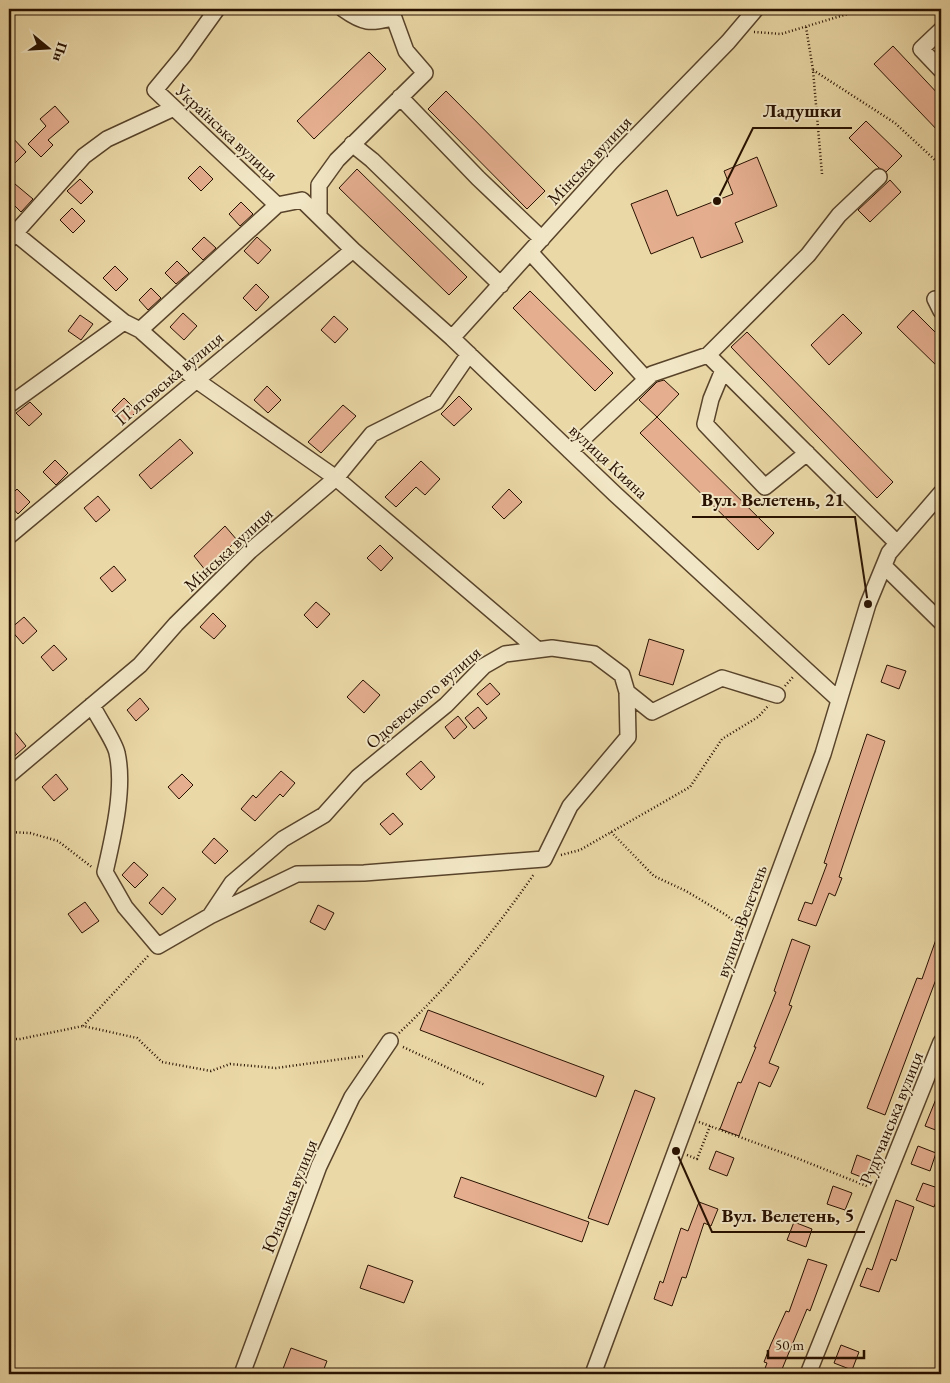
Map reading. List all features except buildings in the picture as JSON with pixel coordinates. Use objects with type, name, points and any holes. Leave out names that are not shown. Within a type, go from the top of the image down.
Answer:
[{"type":"street","name":"Українська вулиця","points":[[217,9],[184,55],[155,90],[277,205],[302,200],[353,250]]},
{"type":"street","points":[[319,216],[319,185],[352,144],[425,72],[406,51],[394,18],[372,23],[360,21],[343,9]]},
{"type":"street","name":"Мінська вулиця","points":[[452,338],[611,162],[756,9]]},
{"type":"street","points":[[941,30],[921,49],[941,70]]},
{"type":"street","points":[[400,96],[478,178],[542,239]]},
{"type":"street","points":[[174,108],[107,139],[84,156],[12,237],[124,322],[140,330],[196,380],[336,478],[538,650]]},
{"type":"street","points":[[352,144],[372,160],[501,285]]},
{"type":"street","points":[[570,450],[646,379],[660,370],[708,355],[795,268],[838,215],[879,176]]},
{"type":"street","points":[[140,330],[277,205]]},
{"type":"street","name":"вулиця Кияна","points":[[353,250],[452,338],[839,700]]},
{"type":"street","name":"П’ятовська вулиця","points":[[9,536],[353,250]]},
{"type":"street","points":[[530,252],[646,379]]},
{"type":"street","points":[[9,405],[124,322]]},
{"type":"street","name":"Мінська вулиця","points":[[9,775],[140,665],[176,624],[250,551],[336,478],[372,434],[436,402],[469,354]]},
{"type":"street","points":[[708,355],[896,542]]},
{"type":"street","points":[[723,370],[710,399],[705,424],[765,487],[807,453]]},
{"type":"street","name":"вулиця Велетень","points":[[593,1374],[823,754],[868,604],[896,542],[941,493]]},
{"type":"street","points":[[884,566],[941,622]]},
{"type":"street","name":"Одоєвського вулиця","points":[[158,946],[210,916],[232,883],[283,839],[324,815],[358,777],[446,705],[484,666],[505,654],[552,648],[594,654],[622,675],[627,692],[628,737],[570,806],[544,859]]},
{"type":"street","points":[[627,692],[652,712],[722,678],[777,695]]},
{"type":"street","points":[[92,706],[117,752],[119,779],[113,837],[105,872],[125,907],[158,946]]},
{"type":"street","points":[[210,916],[297,874],[364,874],[544,859]]},
{"type":"street","name":"Юнацька вулиця","points":[[242,1374],[319,1166],[352,1097],[390,1041]]},
{"type":"street","name":"Рудучанська вулиця","points":[[808,1374],[941,1042]]},
{"type":"path","points":[[739,29],[781,34],[864,9]]},
{"type":"path","points":[[806,27],[813,70],[822,174]]},
{"type":"path","points":[[813,70],[895,122],[941,164]]},
{"type":"path","points":[[485,1085],[390,1041],[438,996],[505,915],[544,859],[580,850],[690,787],[722,739],[758,717],[803,666]]},
{"type":"path","points":[[9,832],[30,833],[58,841],[109,878]]},
{"type":"path","points":[[611,832],[654,876],[686,891],[756,936]]},
{"type":"path","points":[[83,1026],[158,946]]},
{"type":"path","points":[[9,1039],[20,1040],[83,1026],[137,1038],[162,1062],[211,1070],[230,1064],[276,1068],[357,1058],[372,1054]]},
{"type":"path","points":[[688,1118],[882,1192]]},
{"type":"path","points":[[676,1151],[697,1159],[710,1126]]},
{"type":"place","name":"Ладушки","points":[[717,201]]},
{"type":"place","name":"Вул. Велетень, 21","points":[[868,604]]},
{"type":"place","name":"Вул. Велетень, 5","points":[[676,1151]]}]
